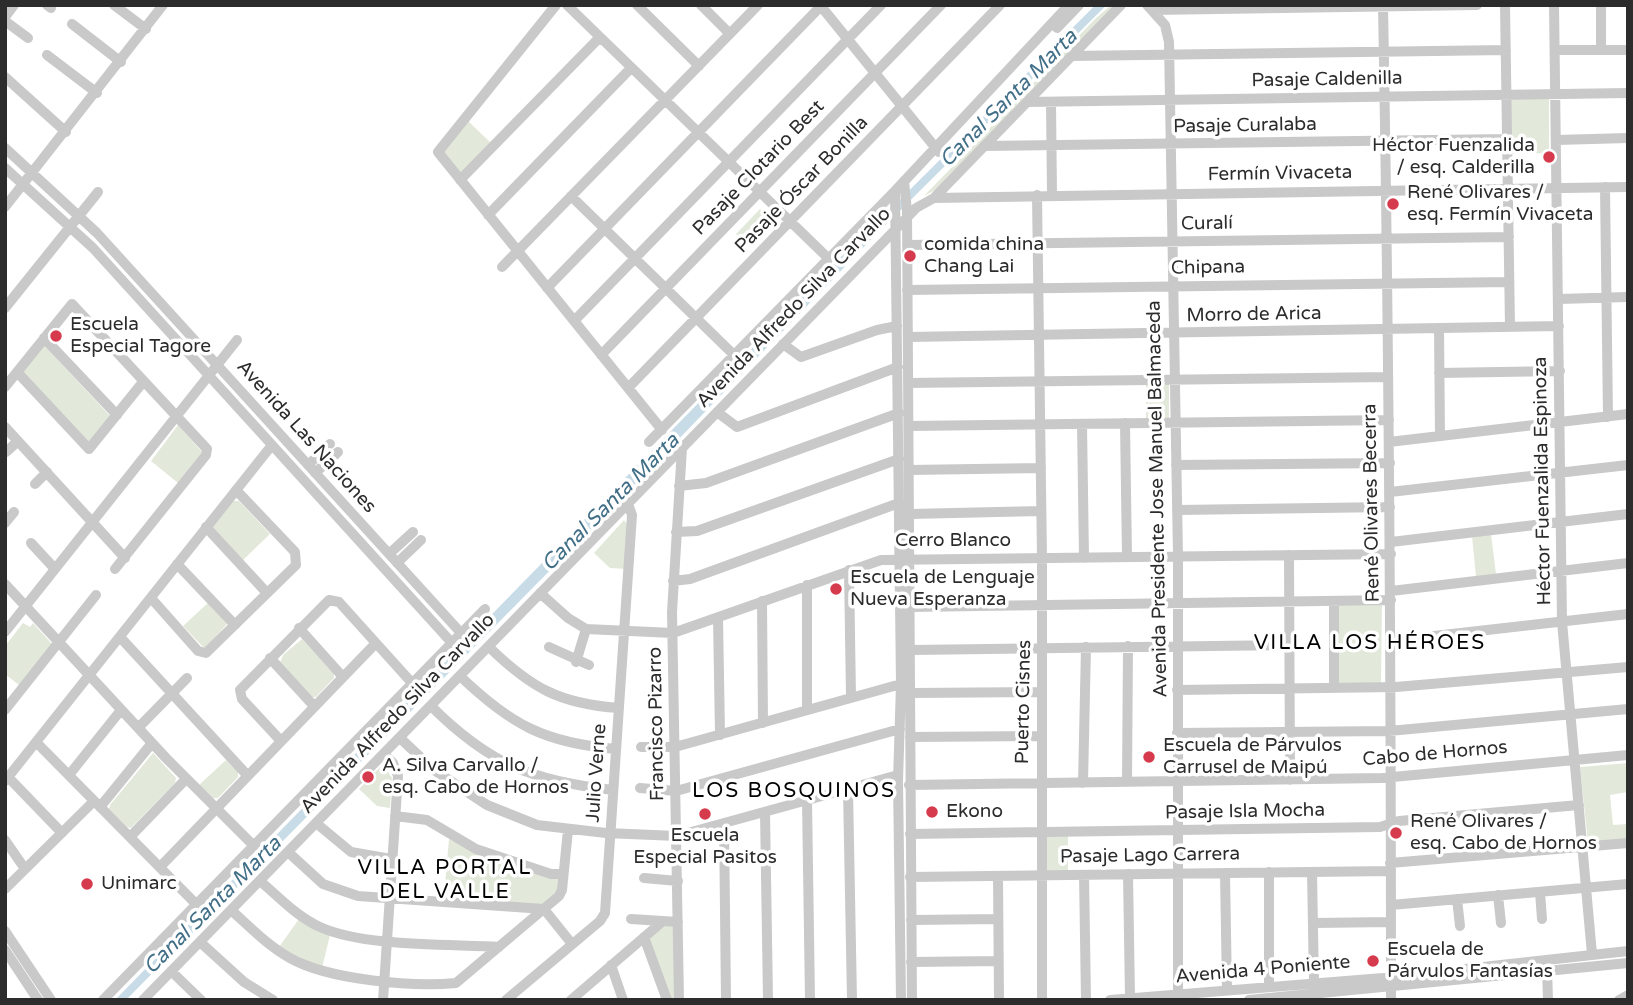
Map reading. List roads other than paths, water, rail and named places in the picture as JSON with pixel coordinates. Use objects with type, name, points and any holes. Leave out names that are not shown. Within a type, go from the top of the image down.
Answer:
[{"type":"street","points":[[14,5],[5,19],[27,38]]},
{"type":"street","points":[[114,5],[146,29]]},
{"type":"street","points":[[5,207],[97,93],[163,5]]},
{"type":"street","points":[[556,5],[438,152],[662,430]]},
{"type":"street","points":[[637,5],[699,66]]},
{"type":"street","points":[[701,5],[730,34]]},
{"type":"street","points":[[502,267],[758,5]]},
{"type":"street","points":[[574,321],[881,5]]},
{"type":"street","name":"Pasaje Clotario Best","points":[[601,355],[941,5]]},
{"type":"street","name":"Pasaje Óscar Bonilla","points":[[628,388],[1000,5]]},
{"type":"street","name":"Avenida Alfredo Silva Carvallo","points":[[649,442],[828,258],[905,186],[1069,5]]},
{"type":"street","name":"Avenida Alfredo Silva Carvallo","points":[[937,150],[1079,5]]},
{"type":"street","name":"Avenida Alfredo Silva Carvallo","points":[[143,1000],[628,504],[895,226],[934,198],[1121,5]]},
{"type":"street","points":[[1150,8],[1477,5]]},
{"type":"street","points":[[1505,5],[1510,327]]},
{"type":"street","name":"Héctor Fuenzalida Espinoza","points":[[1554,5],[1562,622],[1592,954]]},
{"type":"street","points":[[1601,5],[1601,50]]},
{"type":"street","points":[[547,288],[821,6],[937,150]]},
{"type":"street","name":"René Olivares Becerra","points":[[1383,6],[1391,542],[1391,1000]]},
{"type":"street","points":[[572,7],[631,68],[828,258]]},
{"type":"street","name":"Avenida Presidente Jose Manuel Balmaceda","points":[[1150,8],[1167,30],[1170,55],[1178,556],[1178,997]]},
{"type":"street","points":[[72,24],[121,62]]},
{"type":"street","points":[[460,180],[600,37]]},
{"type":"street","points":[[1071,56],[1506,50]]},
{"type":"street","points":[[1555,50],[1628,50]]},
{"type":"street","points":[[47,55],[97,93]]},
{"type":"street","points":[[488,215],[631,68]]},
{"type":"street","points":[[5,77],[66,132]]},
{"type":"street","name":"Pasaje Caldenilla","points":[[1027,102],[1628,93]]},
{"type":"street","points":[[1051,102],[1052,195]]},
{"type":"street","points":[[1556,139],[1628,138]]},
{"type":"street","name":"Pasaje Curalaba","points":[[984,146],[1507,139]]},
{"type":"street","name":"Avenida Las Naciones","points":[[5,148],[79,215],[461,633]]},
{"type":"street","name":"Avenida Las Naciones","points":[[5,168],[71,226],[452,643]]},
{"type":"street","points":[[901,1000],[898,775],[905,559],[910,514],[905,186]]},
{"type":"street","points":[[1605,187],[1608,417]]},
{"type":"street","name":"Fermín Vivaceta","points":[[934,198],[1628,187]]},
{"type":"street","points":[[5,308],[98,192]]},
{"type":"street","name":"Puerto Cisnes","points":[[1037,195],[1042,558],[1042,1000]]},
{"type":"street","points":[[571,196],[734,355]]},
{"type":"street","points":[[895,196],[899,503],[911,607],[909,785],[912,1000]]},
{"type":"street","name":"Curalí","points":[[907,245],[1508,237]]},
{"type":"street","name":"Chipana","points":[[907,290],[1509,282]]},
{"type":"street","points":[[1559,299],[1628,298]]},
{"type":"street","points":[[5,387],[72,303],[207,451],[115,569]]},
{"type":"street","points":[[783,344],[801,357],[877,330],[897,326]]},
{"type":"street","name":"Morro de Arica","points":[[908,337],[1388,331],[1559,326]]},
{"type":"street","points":[[1439,328],[1440,436]]},
{"type":"street","points":[[44,338],[117,415]]},
{"type":"street","points":[[5,632],[237,340]]},
{"type":"street","points":[[717,412],[737,427],[898,367]]},
{"type":"street","points":[[17,372],[89,449],[143,382]]},
{"type":"street","points":[[1439,373],[1560,372]]},
{"type":"street","points":[[908,383],[1388,377]]},
{"type":"street","points":[[679,486],[706,483],[899,413]]},
{"type":"street","points":[[1389,442],[1628,414]]},
{"type":"street","points":[[909,426],[1389,420]]},
{"type":"street","points":[[1125,423],[1127,557]]},
{"type":"street","points":[[1082,424],[1084,558]]},
{"type":"street","points":[[5,427],[125,558]]},
{"type":"street","points":[[6,452],[18,441]]},
{"type":"street","points":[[62,833],[7,779],[272,444]]},
{"type":"street","points":[[312,469],[334,448]]},
{"type":"street","name":"Francisco Pizarro","points":[[679,1000],[673,581],[682,448]]},
{"type":"street","points":[[676,532],[697,531],[899,459]]},
{"type":"street","points":[[1176,465],[1390,463]]},
{"type":"street","points":[[1390,492],[1628,465]]},
{"type":"street","points":[[909,470],[1041,468]]},
{"type":"street","points":[[35,484],[47,472]]},
{"type":"street","points":[[151,598],[202,653],[209,651],[296,565],[297,554],[236,490]]},
{"type":"street","points":[[673,581],[690,579],[899,503]]},
{"type":"street","name":"Julio Verne","points":[[506,1000],[604,916],[632,515],[628,504]]},
{"type":"street","points":[[1177,510],[1390,507]]},
{"type":"street","points":[[5,523],[14,512]]},
{"type":"street","points":[[910,514],[1041,512]]},
{"type":"street","points":[[1391,542],[1628,514]]},
{"type":"street","points":[[206,527],[267,593]]},
{"type":"street","points":[[390,554],[417,536],[397,563]]},
{"type":"street","points":[[31,543],[55,569]]},
{"type":"street","name":"Cerro Blanco","points":[[540,593],[568,618],[586,629],[624,633],[673,633],[878,560],[1391,554]]},
{"type":"street","points":[[1289,555],[1290,780]]},
{"type":"street","points":[[911,607],[1334,601],[1391,596],[1628,563]]},
{"type":"street","points":[[177,564],[235,625]]},
{"type":"street","points":[[849,570],[851,698]]},
{"type":"street","points":[[5,584],[186,779],[254,846]]},
{"type":"street","points":[[807,585],[807,710]]},
{"type":"street","points":[[5,710],[96,595]]},
{"type":"street","points":[[281,741],[240,695],[241,687],[325,602],[334,599],[412,683]]},
{"type":"street","points":[[762,601],[763,723]]},
{"type":"street","points":[[1334,601],[1335,688]]},
{"type":"street","name":"Avenida Alfredo Silva Carvallo","points":[[103,1000],[485,609]]},
{"type":"street","points":[[1390,641],[1628,614]]},
{"type":"street","points":[[718,617],[720,735]]},
{"type":"street","points":[[299,628],[343,677]]},
{"type":"street","points":[[576,662],[586,629]]},
{"type":"street","points":[[120,637],[247,775]]},
{"type":"street","points":[[160,867],[376,643]]},
{"type":"street","points":[[911,650],[1289,645]]},
{"type":"street","points":[[1127,782],[1129,646]]},
{"type":"street","points":[[489,647],[520,676],[551,694],[585,705],[619,708]]},
{"type":"street","points":[[549,647],[589,666]]},
{"type":"street","points":[[1083,783],[1086,647]]},
{"type":"street","points":[[270,658],[314,706]]},
{"type":"street","points":[[1177,690],[1389,687],[1628,667]]},
{"type":"street","points":[[460,676],[503,715],[534,733],[570,744],[616,749]]},
{"type":"street","points":[[138,728],[187,678]]},
{"type":"street","points":[[641,747],[675,747],[901,684]]},
{"type":"street","points":[[911,693],[1042,691]]},
{"type":"street","points":[[431,706],[469,741],[507,766],[547,781],[613,790]]},
{"type":"street","points":[[1177,733],[1389,731],[1628,709]]},
{"type":"street","points":[[69,775],[121,710]]},
{"type":"street","points":[[640,788],[676,790],[900,729]]},
{"type":"street","points":[[910,737],[1041,736]]},
{"type":"street","points":[[400,738],[434,770],[468,795],[526,821],[568,830],[677,836],[898,775]]},
{"type":"street","points":[[36,742],[196,904]]},
{"type":"street","points":[[5,888],[62,833],[97,804],[152,743]]},
{"type":"street","points":[[383,1000],[398,776],[393,763],[384,754]]},
{"type":"street","name":"Cabo de Hornos","points":[[909,785],[1389,777],[1628,755]]},
{"type":"street","points":[[130,837],[186,779]]},
{"type":"street","points":[[848,789],[852,1000]]},
{"type":"street","points":[[807,800],[810,1000]]},
{"type":"street","name":"Pasaje Isla Mocha","points":[[910,834],[1380,827],[1579,805]]},
{"type":"street","points":[[765,812],[768,1000]]},
{"type":"street","points":[[395,816],[427,820],[476,849],[541,870],[564,874]]},
{"type":"street","points":[[316,823],[351,852],[391,859]]},
{"type":"street","points":[[724,823],[726,1000]]},
{"type":"street","points":[[231,910],[265,942],[300,964],[357,979],[456,984],[544,909],[562,890],[568,830]]},
{"type":"street","points":[[5,840],[25,869]]},
{"type":"street","name":"Pasaje Lago Carrera","points":[[910,877],[1312,872],[1390,867],[1628,842]]},
{"type":"street","points":[[288,852],[331,888],[389,900],[544,909],[572,944]]},
{"type":"street","points":[[1269,872],[1269,987]]},
{"type":"street","points":[[1312,872],[1314,983]]},
{"type":"street","points":[[1225,873],[1227,990]]},
{"type":"street","points":[[1128,874],[1130,998]]},
{"type":"street","points":[[1084,875],[1086,1000]]},
{"type":"street","points":[[998,876],[999,1000]]},
{"type":"street","points":[[644,878],[678,881]]},
{"type":"street","points":[[260,881],[317,926],[342,934],[499,947]]},
{"type":"street","points":[[1391,905],[1628,884]]},
{"type":"street","points":[[1540,892],[1542,919]]},
{"type":"street","points":[[1499,895],[1501,923]]},
{"type":"street","points":[[1457,899],[1460,926]]},
{"type":"street","points":[[631,919],[678,922]]},
{"type":"street","points":[[911,920],[998,919]]},
{"type":"street","points":[[576,998],[663,921]]},
{"type":"street","points":[[1313,923],[1391,922]]},
{"type":"street","points":[[5,931],[51,1000]]},
{"type":"street","points":[[644,937],[667,1000]]},
{"type":"street","points":[[200,942],[244,982],[273,1000]]},
{"type":"street","points":[[5,950],[38,1000]]},
{"type":"street","name":"Avenida 4 Poniente","points":[[1249,1000],[1628,951]]},
{"type":"street","points":[[911,962],[998,961]]},
{"type":"street","name":"Avenida 4 Poniente","points":[[1110,1000],[1178,997],[1314,983],[1391,983],[1628,963]]},
{"type":"street","points":[[611,965],[623,1000]]},
{"type":"street","points":[[1547,970],[1548,1000]]},
{"type":"street","points":[[171,971],[201,1000]]},
{"type":"street","points":[[1619,1000],[1628,995]]},
{"type":"water","points":[[884,213],[883,227],[649,470],[126,1000],[115,1000]]},
{"type":"waterway","name":"Canal Santa Marta","points":[[877,228],[1101,5]]},
{"type":"place","name":"Héctor Fuenzalida / esq. Calderilla","points":[[1549,157]]},
{"type":"place","name":"René Olivares / esq. Fermín Vivaceta","points":[[1393,204]]},
{"type":"place","name":"comida china Chang Lai","points":[[910,256]]},
{"type":"place","name":"Escuela Especial Tagore","points":[[56,336]]},
{"type":"place","name":"Escuela de Lenguaje Nueva Esperanza","points":[[836,589]]},
{"type":"place","name":"Escuela de Párvulos Carrusel de Maipú","points":[[1149,757]]},
{"type":"place","name":"A. Silva Carvallo / esq. Cabo de Hornos","points":[[368,777]]},
{"type":"place","name":"Ekono","points":[[932,812]]},
{"type":"place","name":"Escuela Especial Pasitos","points":[[705,814]]},
{"type":"place","name":"René Olivares / esq. Cabo de Hornos","points":[[1396,833]]},
{"type":"place","name":"Unimarc","points":[[87,884]]},
{"type":"place","name":"Escuela de Párvulos Fantasías","points":[[1373,961]]},
{"type":"district","name":"VILLA LOS HÉROES","points":[[1370,643]]},
{"type":"district","name":"LOS BOSQUINOS","points":[[794,791]]},
{"type":"district","name":"VILLA PORTAL DEL VALLE","points":[[445,880]]}]
